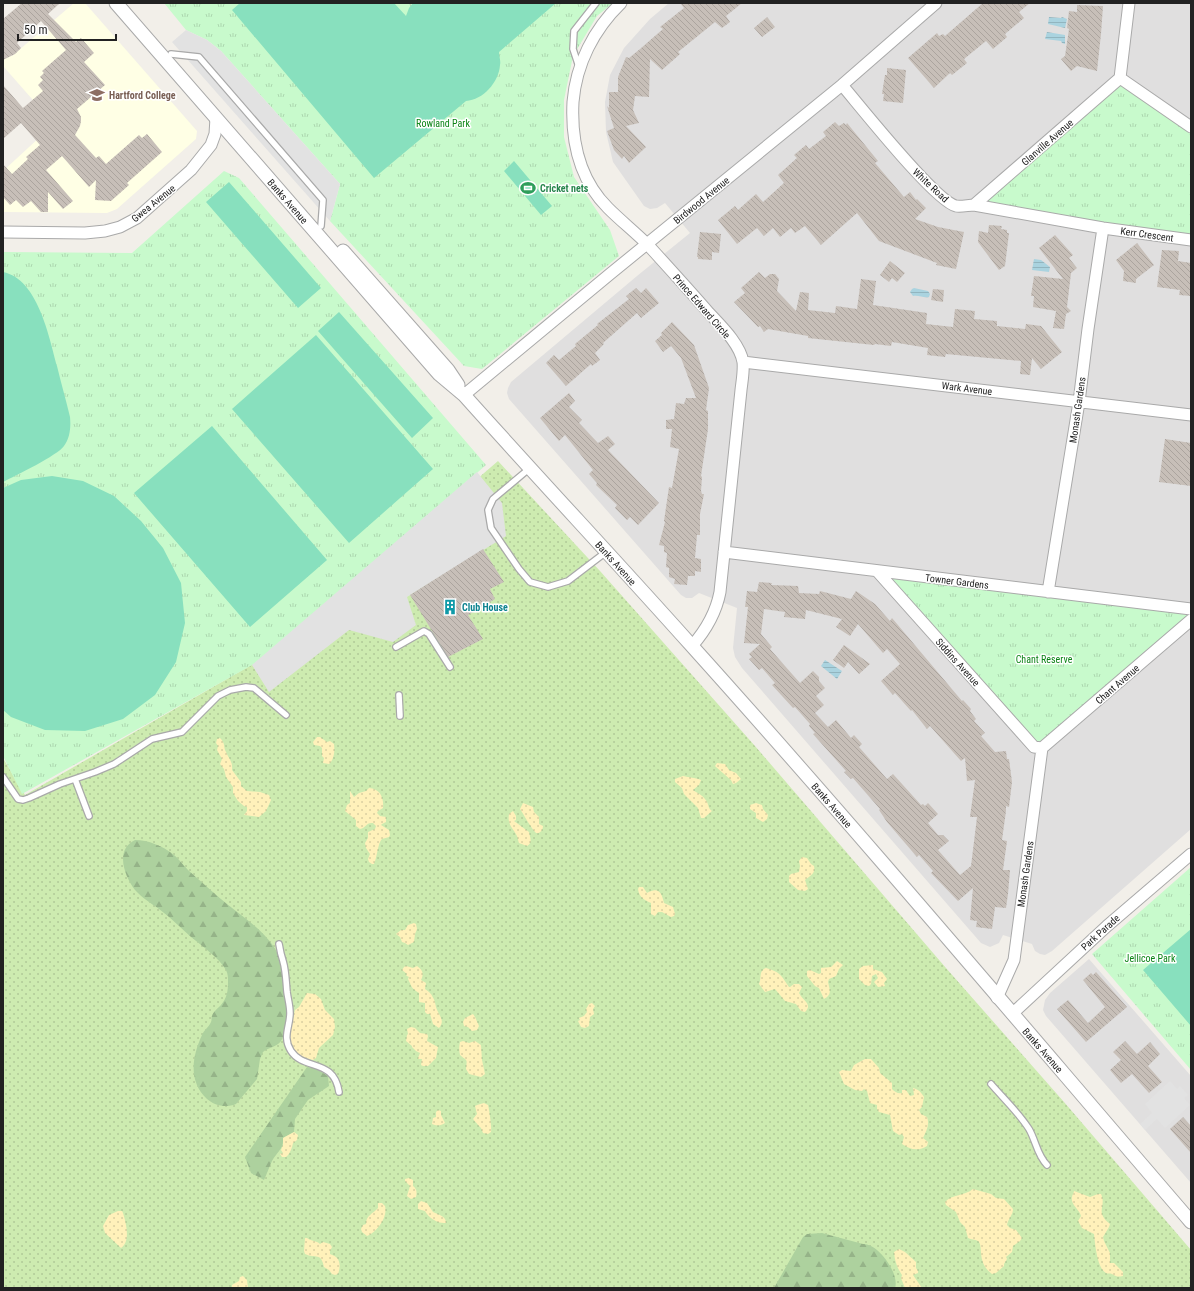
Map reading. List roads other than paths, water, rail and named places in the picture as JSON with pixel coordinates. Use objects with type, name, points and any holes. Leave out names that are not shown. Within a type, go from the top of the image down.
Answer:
[{"type":"street","name":"Banks Avenue","points":[[116,3],[439,374],[464,395],[692,646],[939,927],[997,998],[1191,1222]]},
{"type":"street","name":"Banks Avenue","points":[[126,3],[448,370],[464,395]]},
{"type":"street","name":"Prince Edward Circle","points":[[621,3],[610,14],[597,32],[587,49],[579,69],[574,91],[573,135],[580,162],[586,176],[606,206],[647,244],[720,326],[734,342],[743,362],[720,592],[717,606],[709,623],[692,646]]},
{"type":"street","name":"Birdwood Avenue","points":[[464,395],[842,85],[936,3]]},
{"type":"street","points":[[1129,3],[1120,78],[1191,127]]},
{"type":"street","name":"Glanville Avenue","points":[[974,205],[1120,78]]},
{"type":"street","name":"White Road","points":[[842,85],[895,148],[940,195],[955,206],[974,205],[1103,228]]},
{"type":"street","name":"Gwea Avenue","points":[[3,232],[85,233],[105,231],[120,227],[137,218],[191,170],[211,145],[215,134],[216,118]]},
{"type":"street","name":"Kerr Crescent","points":[[1103,228],[1191,240]]},
{"type":"street","name":"Monash Gardens","points":[[1048,592],[1079,402],[1103,228]]},
{"type":"street","name":"Wark Avenue","points":[[743,362],[1191,415]]},
{"type":"street","name":"Towner Gardens","points":[[724,552],[1191,609]]},
{"type":"street","name":"Siddins Avenue","points":[[877,571],[1034,747],[1042,748]]},
{"type":"street","name":"Chant Avenue","points":[[1042,748],[1191,620]]},
{"type":"street","name":"Monash Gardens","points":[[997,998],[1014,960],[1042,748]]},
{"type":"street","name":"Park Parade","points":[[1012,1014],[1107,926],[1191,854]]},
{"type":"lane","points":[[579,69],[573,49],[574,31],[596,3]]},
{"type":"lane","points":[[171,54],[199,57],[323,200],[321,226]]},
{"type":"lane","points":[[530,468],[493,499],[488,510],[492,528],[519,569],[530,582],[548,587],[568,581],[606,552]]},
{"type":"lane","points":[[396,646],[422,631],[427,632],[450,667]]},
{"type":"lane","points":[[3,777],[18,799],[23,800],[114,764],[152,739],[182,732],[218,696],[230,690],[246,687],[254,688],[286,715]]},
{"type":"lane","points":[[399,695],[400,716]]},
{"type":"lane","points":[[75,779],[90,816]]},
{"type":"lane","points":[[279,944],[290,1007],[290,1021],[286,1037],[287,1044],[297,1057],[321,1067],[330,1073],[337,1081],[339,1092]]},
{"type":"lane","points":[[991,1084],[1025,1123],[1042,1161],[1047,1166]]},
{"type":"water","points":[[1049,17],[1062,17],[1067,19],[1065,28],[1048,24]]},
{"type":"water","points":[[1047,32],[1065,35],[1065,44],[1061,41],[1045,39]]},
{"type":"water","points":[[1034,259],[1041,260],[1050,267],[1049,272],[1032,270]]},
{"type":"water","points":[[914,288],[928,291],[930,294],[929,297],[913,296],[910,292]]},
{"type":"water","points":[[825,660],[842,671],[837,679],[821,666]]},
{"type":"place","name":"Hartford College","points":[[97,95]]},
{"type":"place","name":"Cricket nets","points":[[528,188]]},
{"type":"place","name":"Club House","points":[[450,607]]},
{"type":"park label","name":"Rowland Park","points":[[443,123]]},
{"type":"park label","name":"Chant Reserve","points":[[1044,659]]},
{"type":"park label","name":"Jellicoe Park","points":[[1150,958]]}]
